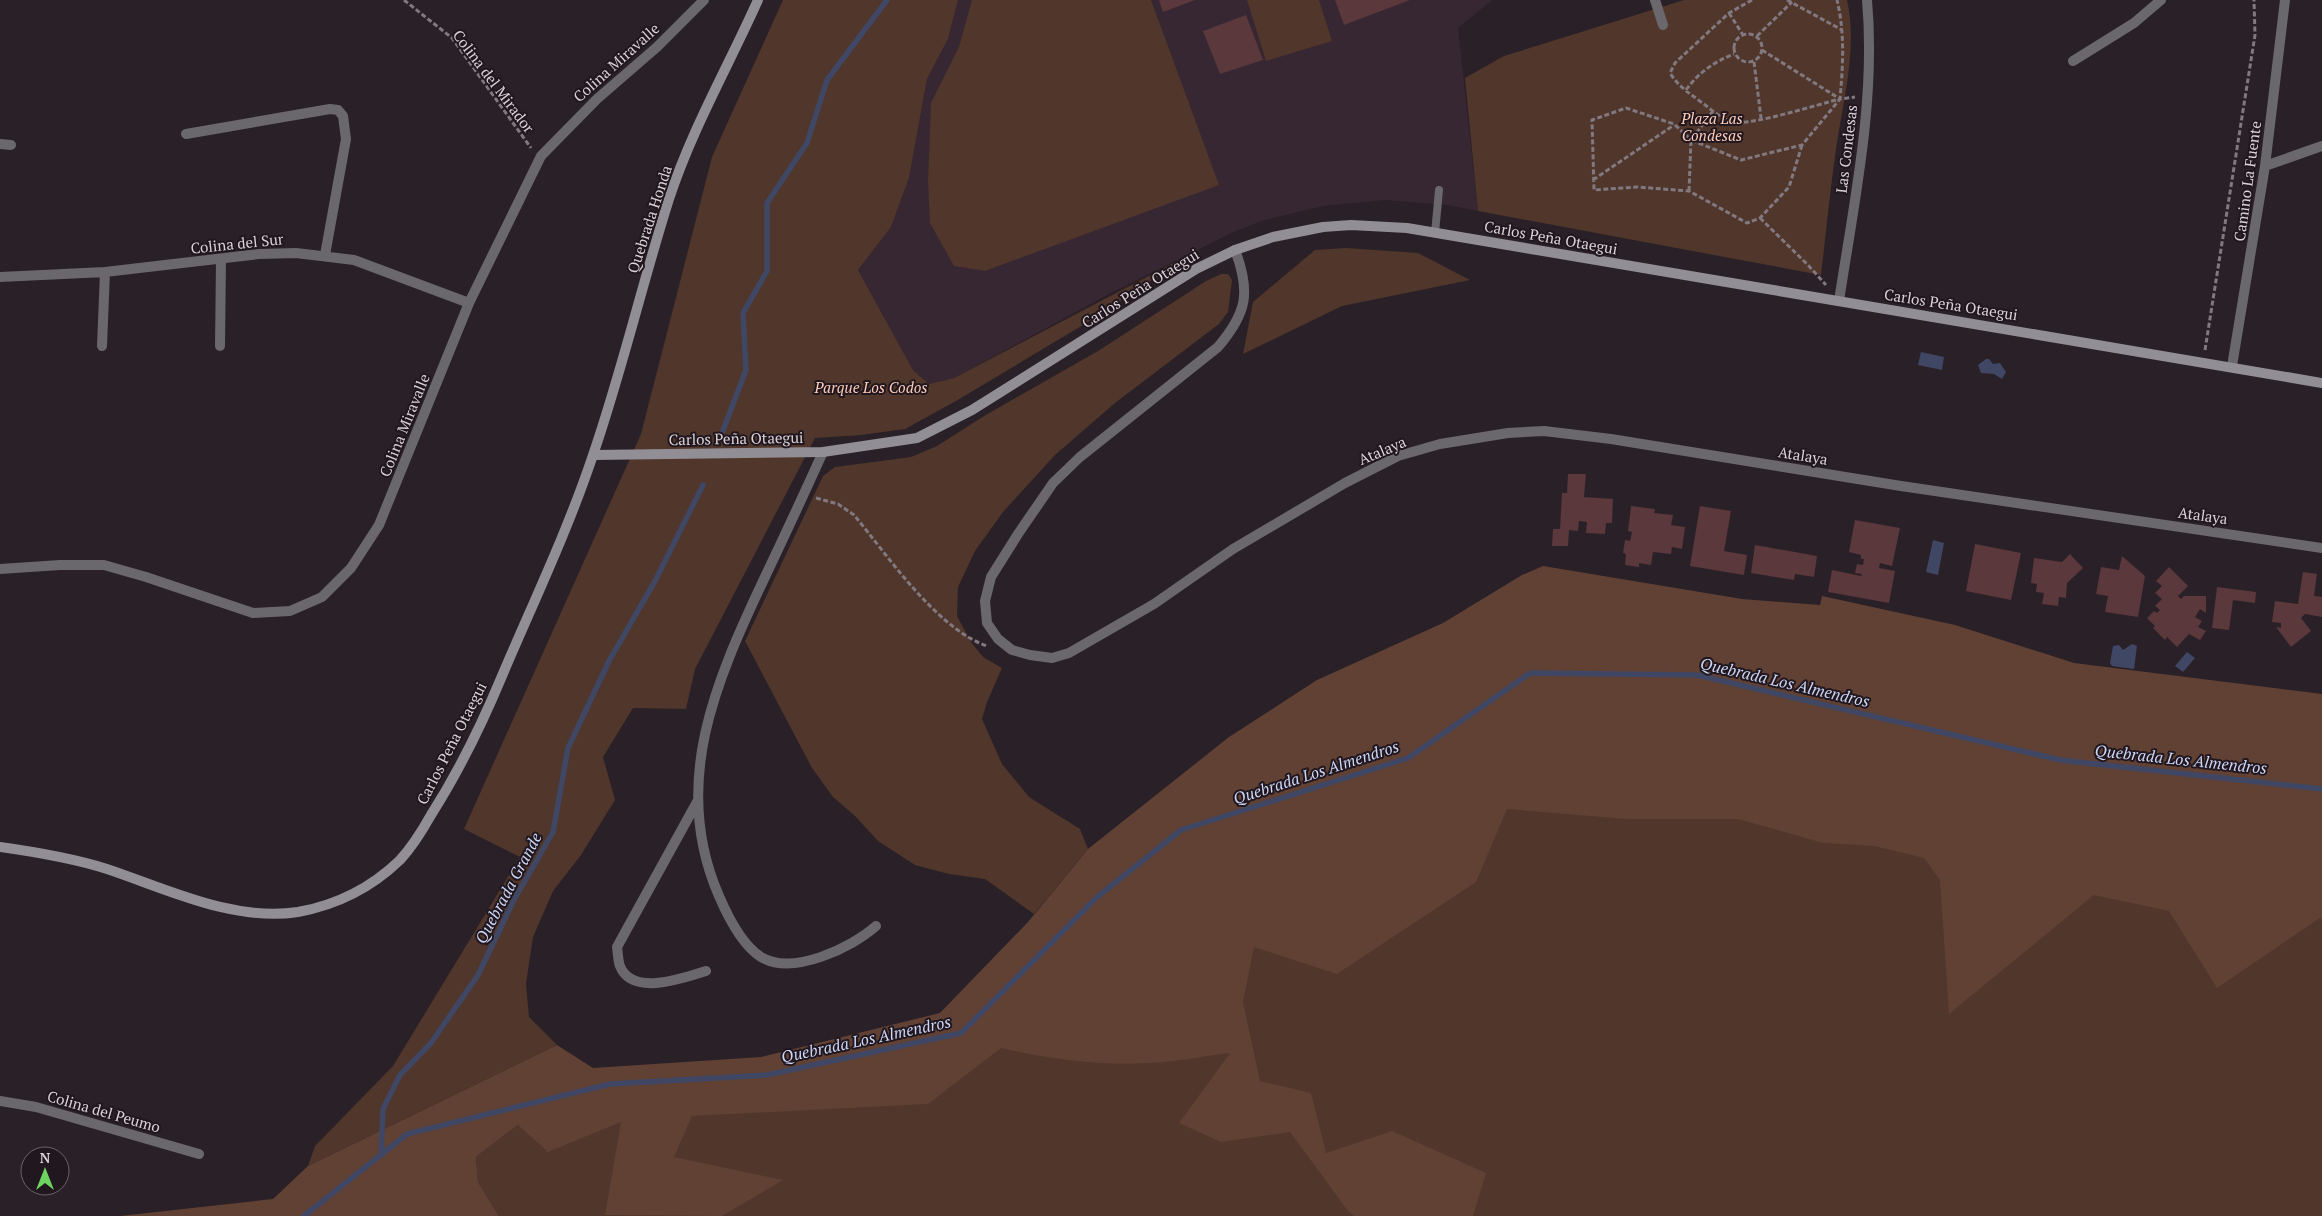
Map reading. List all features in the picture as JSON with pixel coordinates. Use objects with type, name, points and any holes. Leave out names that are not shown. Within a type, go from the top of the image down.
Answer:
[{"type":"street","name":"Colina Miravalle","points":[[0,569],[60,565],[104,565],[253,613],[290,611],[322,597],[351,568],[379,525],[470,303],[539,160],[597,99],[657,48],[704,0]]},
{"type":"street","name":"Quebrada Honda","points":[[593,456],[670,197],[698,122],[758,0]]},
{"type":"street","points":[[1655,0],[1663,25]]},
{"type":"street","name":"Las Condesas","points":[[1839,301],[1863,145],[1868,96],[1870,38],[1867,0]]},
{"type":"street","points":[[2073,60],[2134,22],[2160,0]]},
{"type":"street","name":"Camino La Fuente","points":[[2232,366],[2265,166],[2284,0]]},
{"type":"street","points":[[186,134],[330,109],[338,110],[343,116],[346,139],[325,255]]},
{"type":"street","points":[[0,144],[11,145]]},
{"type":"street","points":[[2265,166],[2322,146]]},
{"type":"street","name":"Carlos Peña Otaegui","points":[[0,847],[40,852],[102,868],[238,911],[270,914],[298,912],[326,905],[355,894],[382,876],[402,858],[444,795],[483,721],[593,456],[823,452],[917,438],[972,410],[1196,269],[1235,250],[1295,231],[1332,226],[1379,225],[1435,233],[2232,366],[2322,383]]},
{"type":"street","name":"Atalaya","points":[[1235,250],[1242,268],[1244,292],[1243,308],[1235,326],[1218,347],[1080,457],[1053,483],[990,577],[985,601],[987,623],[998,639],[1012,650],[1030,656],[1052,658],[1069,653],[1154,604],[1233,549],[1345,483],[1398,456],[1432,446],[1508,433],[1544,431],[1611,439],[1911,487],[2322,548]]},
{"type":"street","name":"Colina del Sur","points":[[0,277],[105,272],[259,254],[325,255],[354,260],[470,303]]},
{"type":"street","points":[[220,346],[221,259]]},
{"type":"street","points":[[102,346],[105,272]]},
{"type":"street","name":"Carlos Peña Otaegui","points":[[823,452],[729,654],[709,712],[699,773],[697,802],[702,840],[710,874],[722,903],[749,949],[766,959],[779,962],[810,961],[848,945],[864,936],[876,926]]},
{"type":"street","points":[[697,802],[617,947],[620,968],[632,980],[648,983],[674,982],[706,971]]},
{"type":"street","name":"Colina del Peumo","points":[[0,1101],[36,1106],[199,1154]]},
{"type":"lane","points":[[1435,233],[1439,190]]},
{"type":"path","name":"Colina del Mirador","points":[[404,0],[452,38],[539,160]]},
{"type":"path","points":[[1752,0],[1729,13],[1675,63],[1670,73],[1677,84],[1724,119],[1736,123],[1840,99],[1868,96]]},
{"type":"path","points":[[1787,0],[1842,30]]},
{"type":"path","points":[[1802,145],[1741,160],[1691,140],[1674,124],[1626,108],[1592,120],[1594,190],[1637,187],[1688,191],[1747,222],[1760,218],[1790,186],[1802,145],[1840,99],[1844,58],[1837,0]]},
{"type":"path","points":[[2203,362],[2255,35],[2254,0]]},
{"type":"path","points":[[1757,36],[1792,2]]},
{"type":"path","points":[[1729,13],[1743,35]]},
{"type":"path","points":[[1752,34],[1760,40],[1761,55],[1754,62],[1745,62],[1734,54],[1734,45],[1743,35],[1752,34]]},
{"type":"path","points":[[1762,50],[1840,99]]},
{"type":"path","points":[[1686,90],[1695,78],[1712,63],[1734,54]]},
{"type":"path","points":[[1754,62],[1761,118]]},
{"type":"path","points":[[1688,191],[1691,140],[1714,111]]},
{"type":"path","points":[[1593,180],[1674,124]]},
{"type":"path","points":[[1760,218],[1807,264],[1839,301]]},
{"type":"path","points":[[803,495],[838,504],[854,515],[942,620],[973,641],[994,649],[1012,650]]},
{"type":"shaded area","points":[[958,0],[1492,0],[1458,28],[1478,211],[1448,205],[1385,200],[1323,206],[1261,221],[1231,233],[1109,294],[954,378],[929,384],[913,370],[858,270],[891,227],[909,178],[927,79],[948,39]]},
{"type":"shaded area","points":[[1543,566],[1742,599],[1820,605],[1822,596],[1955,625],[2074,663],[2322,694],[2322,920],[2320,918],[2217,988],[2169,911],[2094,895],[1949,1014],[1940,880],[1924,858],[1874,846],[1823,843],[1738,819],[1626,819],[1507,809],[1476,882],[1337,974],[1254,947],[1243,1002],[1260,1081],[1311,1093],[1326,1153],[1392,1131],[1486,1173],[1473,1216],[1354,1216],[1348,1211],[1290,1132],[1221,1142],[1179,1123],[1230,1053],[1130,1064],[1065,1060],[1001,1048],[928,1104],[692,1116],[674,1157],[783,1180],[722,1216],[605,1215],[621,1122],[548,1152],[518,1125],[476,1157],[478,1182],[499,1216],[120,1216],[273,1199],[308,1166],[557,1045],[593,1068],[761,1057],[940,1013],[1028,922],[1088,849],[1229,737],[1317,680],[1443,623],[1522,575]]},
{"type":"green space","name":"Parque Los Codos","points":[[783,0],[958,0],[948,39],[927,79],[909,178],[891,227],[858,270],[913,370],[929,384],[954,378],[1202,248],[1083,325],[956,401],[905,429],[861,435],[815,438],[695,669],[686,709],[633,708],[603,757],[615,800],[581,855],[553,891],[533,937],[526,984],[529,1017],[557,1045],[308,1166],[315,1146],[393,1066],[520,857],[464,829],[641,434],[712,157]]},
{"type":"green space","points":[[972,0],[1151,0],[1219,185],[985,271],[954,266],[930,223],[928,181],[931,103],[959,47]]},
{"type":"green space","points":[[1247,0],[1319,0],[1332,41],[1266,61]]},
{"type":"green space","name":"Plaza Las Condesas","points":[[1684,0],[1847,0],[1850,18],[1850,56],[1834,165],[1821,275],[1478,211],[1465,78],[1504,56]]},
{"type":"green space","points":[[1346,248],[1418,253],[1470,280],[1342,306],[1243,354],[1253,302],[1315,250]]},
{"type":"green space","points":[[1221,274],[1228,274],[1232,280],[1228,312],[1219,324],[1115,403],[1055,455],[1003,512],[975,551],[958,587],[957,616],[971,642],[983,657],[1002,668],[987,702],[982,719],[1002,764],[1029,797],[1080,829],[1088,849],[1034,914],[985,879],[949,874],[915,865],[878,841],[855,816],[833,797],[812,768],[745,641],[823,476],[835,467],[911,457],[937,446],[984,416],[1098,351],[1206,281]]},
{"type":"green space","points":[[1422,776],[2322,831],[2322,1216],[499,1216],[478,1182],[476,1157],[518,1125],[970,1049]]},
{"type":"water","points":[[1921,352],[1944,357],[1942,370],[1918,365]]},
{"type":"water","points":[[1989,359],[1993,364],[2000,363],[2006,372],[2002,379],[1994,374],[1981,373],[1978,365]]},
{"type":"water","points":[[1933,540],[1944,543],[1938,575],[1926,572]]},
{"type":"water","points":[[2132,644],[2137,646],[2134,669],[2112,666],[2110,663],[2113,646],[2119,645],[2123,650]]},
{"type":"water","points":[[2187,652],[2195,658],[2183,672],[2175,666]]},
{"type":"building","points":[[1159,0],[1195,0],[1163,12]]},
{"type":"building","points":[[1335,0],[1410,0],[1344,25]]},
{"type":"building","points":[[1246,15],[1263,60],[1220,74],[1203,31]]},
{"type":"building","points":[[1568,474],[1586,474],[1584,497],[1613,499],[1612,523],[1606,523],[1605,534],[1586,533],[1587,522],[1579,521],[1578,531],[1569,530],[1568,546],[1552,546],[1553,529],[1560,529],[1562,493],[1567,493]]},
{"type":"building","points":[[1631,506],[1655,509],[1654,513],[1673,515],[1671,525],[1685,527],[1682,549],[1672,547],[1671,554],[1653,552],[1651,565],[1639,563],[1639,567],[1625,565],[1626,554],[1623,553],[1625,540],[1630,541],[1632,532],[1628,531]]},
{"type":"building","points":[[1700,506],[1731,511],[1724,551],[1747,555],[1744,575],[1690,566]]},
{"type":"building","points":[[1855,520],[1900,528],[1892,566],[1880,563],[1879,568],[1895,571],[1889,603],[1828,592],[1832,570],[1861,576],[1862,574],[1855,573],[1857,564],[1863,565],[1864,559],[1861,559],[1861,555],[1849,552]]},
{"type":"building","points":[[1975,544],[2021,553],[2011,600],[1966,591]]},
{"type":"building","points":[[1755,545],[1817,556],[1814,577],[1795,574],[1794,580],[1751,573]]},
{"type":"building","points":[[2070,554],[2083,568],[2067,583],[2066,598],[2059,597],[2058,606],[2042,604],[2044,593],[2036,592],[2037,584],[2031,583],[2034,558],[2062,562]]},
{"type":"building","points":[[2122,556],[2145,576],[2138,617],[2105,612],[2108,596],[2096,594],[2101,567],[2119,570]]},
{"type":"building","points":[[2169,567],[2188,586],[2178,596],[2181,599],[2184,596],[2206,596],[2206,613],[2200,609],[2195,617],[2202,621],[2198,627],[2206,631],[2200,640],[2189,634],[2177,647],[2167,637],[2165,640],[2153,628],[2155,626],[2147,618],[2154,611],[2157,613],[2160,610],[2155,606],[2162,599],[2155,593],[2162,586],[2156,581]]},
{"type":"building","points":[[2303,572],[2317,574],[2314,596],[2322,597],[2322,617],[2305,614],[2301,618],[2311,631],[2291,647],[2276,627],[2281,628],[2281,623],[2272,622],[2275,601],[2298,604]]},
{"type":"building","points":[[2217,587],[2256,592],[2255,603],[2233,600],[2229,630],[2212,628]]},
{"type":"waterway","name":"Quebrada Grande","points":[[722,433],[746,370],[743,313],[767,271],[767,203],[807,143],[827,80],[887,0]]},
{"type":"waterway","name":"Quebrada Grande","points":[[381,1155],[383,1109],[400,1075],[431,1043],[478,975],[514,900],[553,832],[568,748],[609,661],[655,581],[703,485]]},
{"type":"waterway","name":"Quebrada Los Almendros","points":[[304,1216],[407,1134],[610,1084],[767,1075],[961,1033],[1096,898],[1181,830],[1408,758],[1530,673],[1697,675],[2060,760],[2322,789]]}]
